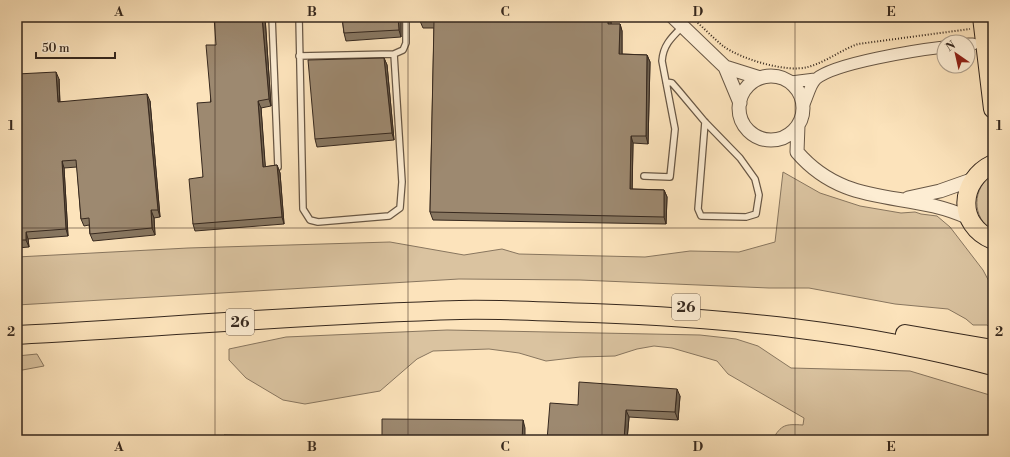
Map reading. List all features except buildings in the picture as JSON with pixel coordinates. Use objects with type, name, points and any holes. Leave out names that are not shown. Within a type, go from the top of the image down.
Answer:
[{"type":"highway","points":[[990,17],[993,49]]},
{"type":"highway","points":[[976,23],[993,109]]},
{"type":"highway","points":[[993,163],[982,170],[974,179],[968,192],[967,204],[969,218],[987,237],[993,254]]},
{"type":"highway","name":"26","points":[[17,326],[142,320],[375,303],[461,300],[560,302],[649,305],[803,318],[993,349]]},
{"type":"highway","name":"26","points":[[17,336],[375,313],[463,310],[575,312],[719,320],[802,329],[883,342],[963,358],[993,366]]},
{"type":"street","points":[[673,17],[687,22],[725,67],[740,103]]},
{"type":"street","points":[[791,82],[815,79],[834,70],[852,65],[920,50],[936,48]]},
{"type":"street","points":[[725,67],[760,78],[776,76],[791,82],[800,93],[804,106]]},
{"type":"street","points":[[760,78],[746,88],[740,103],[740,114],[744,124],[756,136],[797,152],[814,169],[839,184],[866,194],[943,207],[969,218]]},
{"type":"street","points":[[797,152],[798,125],[815,79]]},
{"type":"street","points":[[767,140],[785,137],[798,125]]},
{"type":"street","points":[[900,200],[940,191],[974,179]]},
{"type":"lane","points":[[272,17],[278,167]]},
{"type":"lane","points":[[299,17],[303,209],[310,220],[318,222],[389,216],[400,208],[402,182],[394,54]]},
{"type":"lane","points":[[299,56],[394,54],[403,50],[406,43],[406,17]]},
{"type":"lane","points":[[644,176],[670,177],[675,129],[662,61],[662,53],[670,39],[687,22]]},
{"type":"lane","points":[[666,82],[672,83],[705,122],[740,158],[755,179],[759,195],[756,214],[746,217],[701,216],[698,209],[705,122]]},
{"type":"path","points":[[687,22],[724,47],[764,65],[791,69],[808,67],[844,48],[858,44],[976,23]]},
{"type":"shaded area","points":[[783,172],[820,193],[860,206],[901,213],[915,212],[937,216],[950,227],[983,270],[993,289],[993,329],[987,325],[973,325],[966,319],[948,309],[895,304],[809,288],[769,288],[580,280],[459,279],[17,305],[17,257],[188,248],[390,242],[464,255],[502,249],[519,254],[645,257],[690,251],[739,252],[775,242]]},
{"type":"shaded area","points":[[993,174],[993,231],[981,218],[978,211],[977,202],[981,187]]},
{"type":"shaded area","points":[[447,330],[700,335],[736,339],[758,346],[791,368],[910,371],[993,396],[993,440],[772,440],[784,426],[803,425],[804,418],[728,374],[717,361],[672,348],[654,346],[637,349],[615,356],[580,357],[546,361],[519,353],[489,349],[433,351],[417,359],[380,391],[305,404],[283,400],[246,378],[229,360],[229,349],[286,337]]},
{"type":"shaded area","points":[[37,354],[44,366],[17,371],[17,356]]}]
